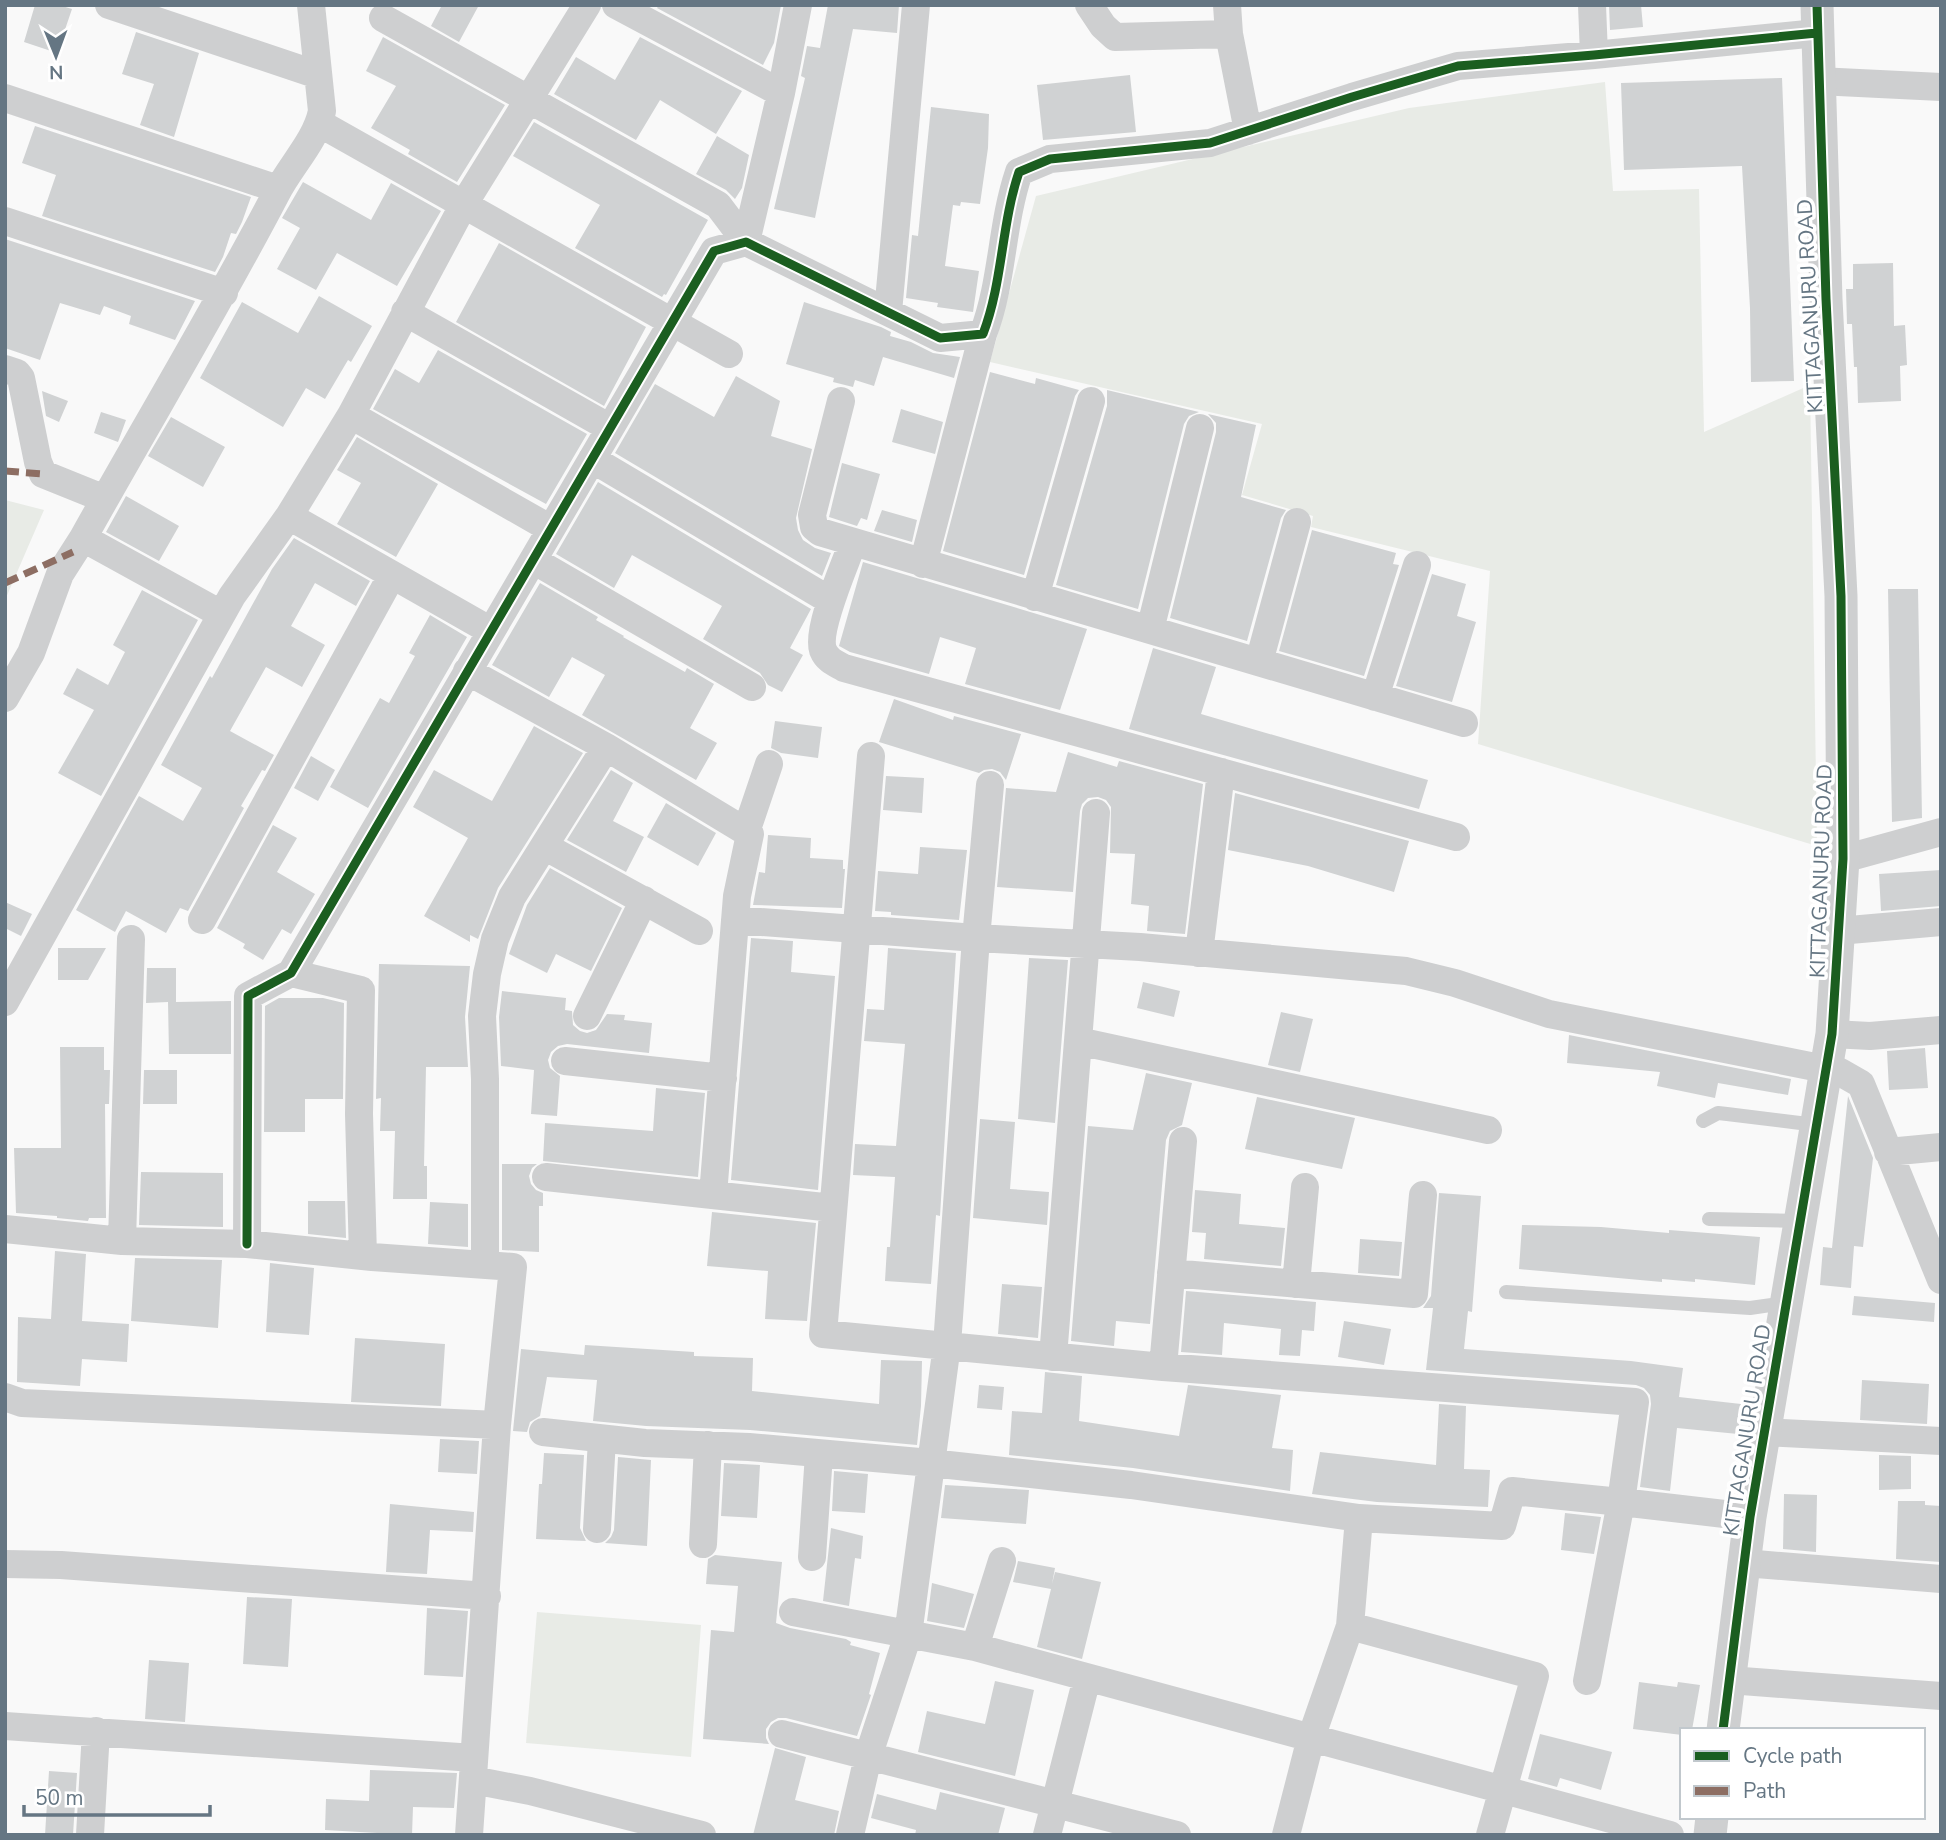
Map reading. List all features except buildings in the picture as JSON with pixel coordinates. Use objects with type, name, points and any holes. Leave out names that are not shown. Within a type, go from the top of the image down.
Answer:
[{"type":"street","points":[[109,5],[318,75]]},
{"type":"street","points":[[5,698],[31,653],[60,574],[224,293],[278,189],[320,123],[322,111],[311,5]]},
{"type":"street","points":[[5,1002],[221,614],[289,516],[351,415],[464,204],[587,5]]},
{"type":"street","points":[[616,5],[781,93]]},
{"type":"street","points":[[746,242],[781,93],[797,5]]},
{"type":"street","points":[[888,312],[916,5]]},
{"type":"street","points":[[1089,5],[1103,26],[1115,37],[1229,34]]},
{"type":"street","points":[[1227,5],[1229,34],[1248,131]]},
{"type":"street","points":[[1592,5],[1594,55]]},
{"type":"street","points":[[383,18],[718,205],[746,242],[940,338],[983,334]]},
{"type":"street","points":[[923,564],[983,334],[993,307],[1010,198],[1019,172],[1050,159],[1210,143],[1458,66],[1594,55],[1817,19]]},
{"type":"street","name":"KITTAGANURU ROAD","points":[[1723,1728],[1763,1432],[1832,1034],[1843,859],[1841,596],[1817,19]]},
{"type":"street","points":[[1818,81],[1941,87]]},
{"type":"street","points":[[5,98],[278,189]]},
{"type":"street","points":[[320,123],[729,354]]},
{"type":"street","points":[[5,221],[224,293]]},
{"type":"street","points":[[247,1244],[248,996],[291,973],[714,251],[746,242]]},
{"type":"street","points":[[405,312],[610,428]]},
{"type":"street","points":[[5,369],[17,373],[21,378],[38,462],[43,474],[104,499]]},
{"type":"street","points":[[841,401],[812,515],[814,527],[820,532],[1464,723]]},
{"type":"street","points":[[1035,597],[1091,401]]},
{"type":"street","points":[[351,415],[551,529]]},
{"type":"street","points":[[1150,630],[1200,428]]},
{"type":"street","points":[[592,459],[831,601]]},
{"type":"street","points":[[289,516],[491,631]]},
{"type":"street","points":[[1258,662],[1297,522]]},
{"type":"street","points":[[83,538],[221,614]]},
{"type":"street","points":[[853,542],[827,611],[822,648],[829,660],[844,668],[1456,837]]},
{"type":"street","points":[[533,559],[752,687]]},
{"type":"street","points":[[1375,697],[1417,565]]},
{"type":"street","points":[[202,920],[392,575]]},
{"type":"street","points":[[467,671],[606,747],[750,834],[737,896],[713,1195]]},
{"type":"street","points":[[485,1265],[485,1079],[482,1016],[495,939],[512,897],[606,747]]},
{"type":"street","points":[[871,756],[823,1334],[1163,1367],[1635,1402],[1621,1502],[1587,1681]]},
{"type":"street","points":[[746,832],[769,764]]},
{"type":"street","points":[[1199,953],[1221,772]]},
{"type":"street","points":[[850,1835],[868,1757],[908,1635],[947,1345],[976,938],[990,785]]},
{"type":"street","points":[[1053,1357],[1096,813]]},
{"type":"street","points":[[1843,859],[1941,832]]},
{"type":"street","points":[[544,846],[699,931]]},
{"type":"street","points":[[587,1016],[644,901]]},
{"type":"street","points":[[735,920],[1086,944],[1406,971],[1455,983],[1549,1014],[1850,1076],[1861,1084],[1941,1280]]},
{"type":"street","points":[[1838,931],[1941,922]]},
{"type":"street","points":[[121,1241],[131,939]]},
{"type":"street","points":[[291,973],[362,990],[359,1114],[362,1256]]},
{"type":"street","points":[[1832,1034],[1870,1036],[1941,1030]]},
{"type":"street","points":[[1078,1041],[1488,1130]]},
{"type":"street","points":[[565,1061],[723,1078]]},
{"type":"street","points":[[1163,1367],[1183,1141]]},
{"type":"street","points":[[1888,1152],[1941,1147]]},
{"type":"street","points":[[546,1177],[833,1208]]},
{"type":"street","points":[[1296,1284],[1305,1187]]},
{"type":"street","points":[[1171,1273],[1414,1294],[1423,1195]]},
{"type":"street","points":[[5,1229],[121,1241],[247,1244],[513,1267],[497,1425],[469,1835]]},
{"type":"street","points":[[5,1397],[22,1403],[497,1425]]},
{"type":"street","points":[[542,1432],[931,1464],[1131,1485],[1359,1518],[1502,1525],[1512,1491],[1750,1517]]},
{"type":"street","points":[[1763,1432],[1941,1441]]},
{"type":"street","points":[[597,1529],[602,1439]]},
{"type":"street","points":[[703,1544],[708,1445]]},
{"type":"street","points":[[812,1557],[819,1454]]},
{"type":"street","points":[[1286,1835],[1311,1738],[1350,1626],[1359,1518]]},
{"type":"street","points":[[975,1647],[1002,1561]]},
{"type":"street","points":[[1744,1563],[1941,1578]]},
{"type":"street","points":[[5,1564],[61,1564],[487,1596]]},
{"type":"street","points":[[793,1612],[975,1647],[1670,1835]]},
{"type":"street","points":[[1350,1626],[1535,1676],[1490,1835]]},
{"type":"street","points":[[1047,1835],[1087,1678]]},
{"type":"street","points":[[1729,1680],[1941,1696]]},
{"type":"street","points":[[5,1726],[96,1731],[474,1769],[543,1794],[702,1835]]},
{"type":"street","points":[[90,1835],[96,1731]]},
{"type":"street","points":[[782,1734],[1177,1835]]},
{"type":"lane","points":[[1703,1121],[1710,1116],[1727,1114],[1816,1125]]},
{"type":"lane","points":[[1709,1220],[1799,1221]]},
{"type":"lane","points":[[1506,1292],[1750,1308],[1785,1303]]},
{"type":"shaded area","points":[[1605,82],[1613,191],[1699,189],[1704,432],[1810,385],[1817,846],[1478,744],[1490,571],[1311,527],[1313,516],[1242,495],[1262,424],[990,362],[1036,196],[1409,108]]},
{"type":"shaded area","points":[[5,500],[44,510],[5,600]]},
{"type":"shaded area","points":[[537,1612],[701,1625],[691,1757],[526,1743]]},
{"type":"marked path","points":[[5,471],[43,474]]},
{"type":"marked path","points":[[5,583],[73,552]]},
{"type":"cycle path","points":[[1723,1728],[1750,1517],[1832,1034],[1843,859],[1841,596],[1826,299],[1817,5]]},
{"type":"cycle path","points":[[247,1244],[248,996],[291,973],[714,251],[746,242],[940,338],[983,334],[995,294],[1019,172],[1050,159],[1210,143],[1458,66],[1817,33]]}]
